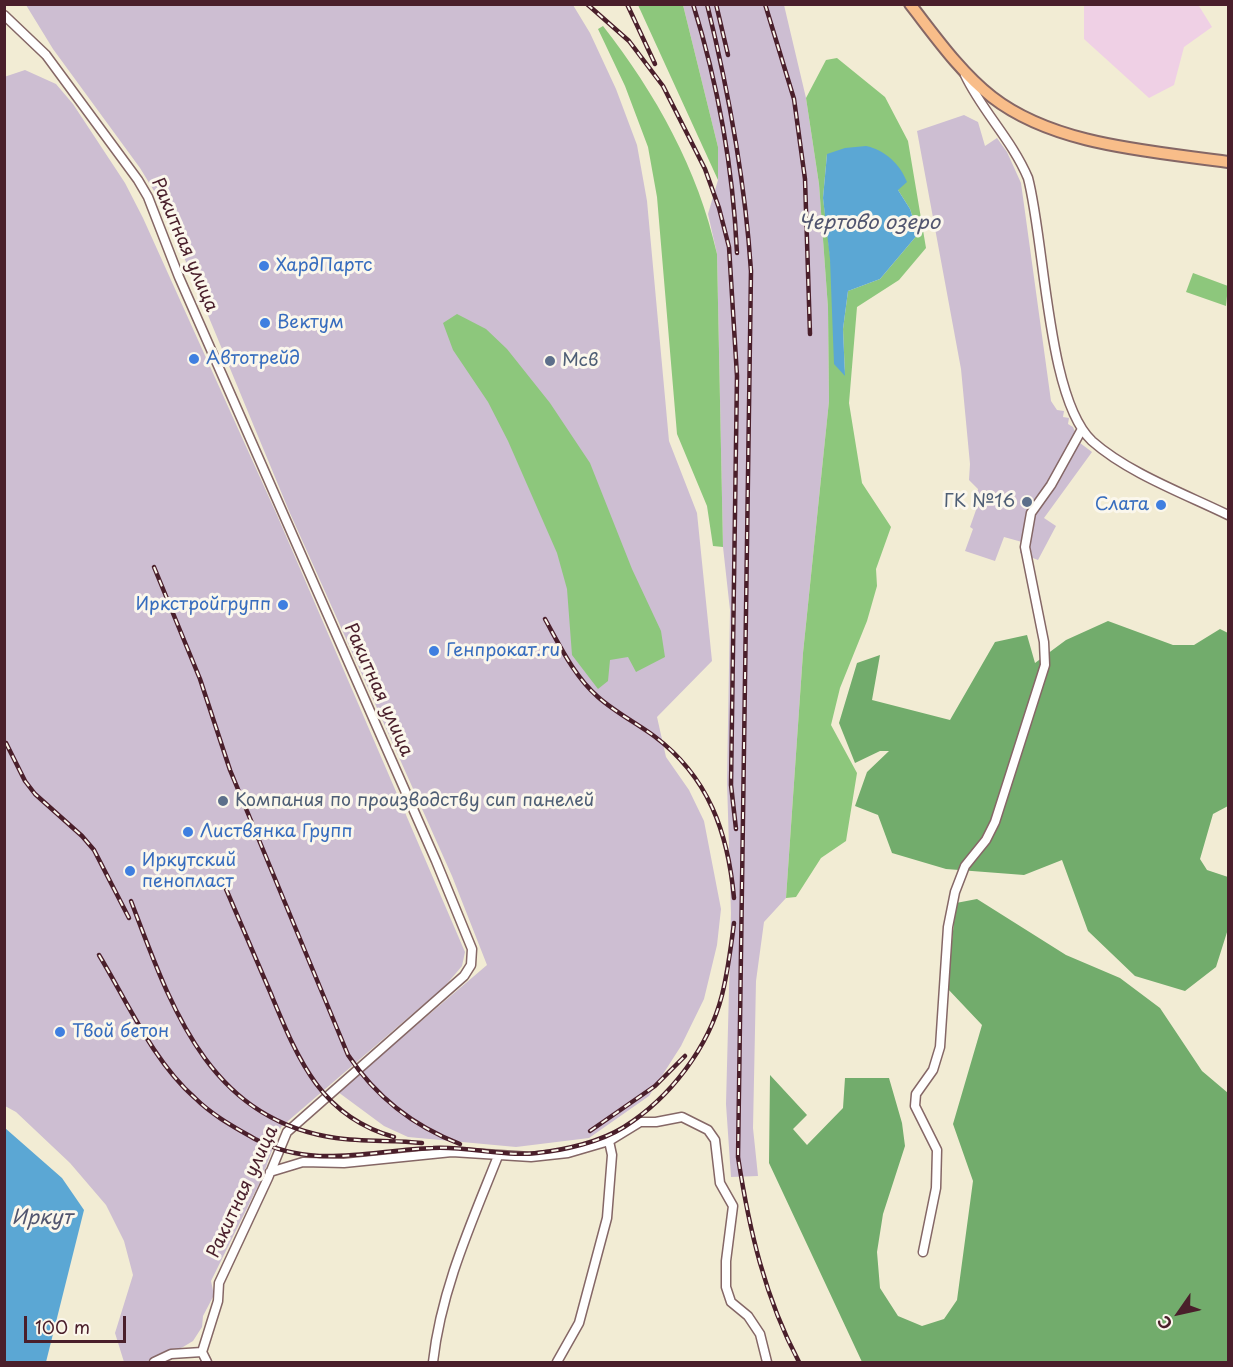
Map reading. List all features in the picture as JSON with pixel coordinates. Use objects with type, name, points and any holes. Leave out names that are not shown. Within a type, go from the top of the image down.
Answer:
[{"type":"main road","points":[[910,4],[960,66],[993,98],[1021,115],[1052,129],[1153,151],[1228,162]]},
{"type":"street","name":"Ракитная улица","points":[[4,15],[46,55],[91,114],[148,197],[179,277],[436,861],[472,949],[471,965],[464,976],[287,1132],[219,1283],[218,1301],[202,1352]]},
{"type":"street","points":[[960,66],[974,94],[1020,160],[1028,178],[1061,382],[1068,403],[1082,429],[1103,450],[1126,464],[1228,516]]},
{"type":"street","points":[[923,1252],[936,1188],[937,1150],[915,1106],[916,1094],[933,1070],[940,1047],[948,927],[952,904],[965,866],[986,840],[995,822],[1044,665],[1044,642],[1026,557],[1031,513],[1051,485],[1082,429]]},
{"type":"street","points":[[270,1172],[303,1162],[344,1163],[452,1152],[531,1157],[568,1153],[609,1141],[640,1122],[682,1118],[708,1130],[715,1140],[720,1183],[733,1206],[726,1261],[726,1287],[731,1302],[748,1316],[760,1334],[766,1362]]},
{"type":"street","points":[[557,1362],[579,1323],[607,1218],[612,1155],[609,1141]]},
{"type":"street","points":[[433,1362],[445,1296],[498,1156]]},
{"type":"street","points":[[154,1362],[171,1354],[202,1352],[207,1362]]},
{"type":"shaded area","points":[[26,5],[573,5],[590,33],[616,89],[637,145],[647,201],[669,441],[697,513],[712,661],[657,717],[666,757],[689,790],[704,821],[721,909],[717,945],[704,999],[681,1046],[649,1096],[589,1138],[516,1147],[408,1137],[384,1126],[338,1092],[487,965],[452,876],[289,511],[162,204],[140,168],[53,49]]},
{"type":"shaded area","points":[[683,5],[784,5],[806,98],[819,184],[828,308],[829,401],[803,653],[786,898],[764,922],[756,981],[753,1128],[758,1176],[731,1177],[726,1104],[731,913],[727,781],[730,610],[723,547],[717,254],[708,214],[718,180],[718,147]]},
{"type":"shaded area","points":[[1084,5],[1201,5],[1199,6],[1212,27],[1184,47],[1174,85],[1149,98],[1084,39]]},
{"type":"shaded area","points":[[25,70],[56,84],[73,104],[125,183],[143,218],[277,515],[465,952],[462,966],[445,986],[281,1127],[261,1180],[211,1281],[214,1295],[203,1316],[202,1327],[193,1341],[145,1362],[124,1362],[115,1333],[133,1275],[124,1241],[106,1205],[70,1163],[16,1112],[5,1106],[4,77]]},
{"type":"shaded area","points":[[964,115],[978,122],[985,146],[997,138],[1007,152],[1021,183],[1051,401],[1057,410],[1064,411],[1063,417],[1069,418],[1068,424],[1073,427],[1080,443],[1092,452],[1044,518],[1056,526],[1038,560],[1020,553],[1022,542],[1004,537],[995,561],[965,551],[973,529],[970,527],[976,510],[978,489],[969,480],[970,464],[961,369],[917,131]]},
{"type":"green space","points":[[638,5],[683,5],[718,147],[718,180]]},
{"type":"green space","points":[[603,26],[640,78],[687,162],[699,192],[717,254],[723,547],[713,546],[707,506],[677,434],[657,197],[648,147],[625,86],[598,29]]},
{"type":"green space","points":[[837,58],[885,97],[908,141],[926,248],[899,280],[857,307],[849,403],[862,483],[891,527],[876,569],[877,586],[867,621],[840,688],[831,725],[857,773],[846,841],[821,858],[796,897],[786,898],[803,653],[829,401],[828,308],[819,184],[806,98],[826,60]],"holes":[[[827,154],[898,190],[910,209],[918,234],[880,279],[848,291],[843,329],[845,376],[823,198]]]},
{"type":"green space","points":[[1193,273],[1228,286],[1226,306],[1186,292]]},
{"type":"green space","points":[[457,314],[486,329],[507,349],[550,403],[590,463],[632,569],[661,631],[665,657],[636,672],[628,657],[610,660],[608,681],[598,689],[572,655],[567,589],[557,553],[508,441],[488,402],[453,350],[443,323]]},
{"type":"green space","points":[[1108,621],[1173,645],[1194,645],[1220,629],[1228,633],[1228,806],[1213,814],[1200,859],[1207,870],[1228,877],[1228,929],[1216,967],[1185,991],[1135,976],[1088,931],[1062,860],[1024,875],[946,869],[892,853],[878,815],[855,806],[867,772],[889,751],[880,751],[855,763],[839,723],[857,663],[880,655],[872,700],[950,720],[995,642],[1027,635],[1035,663],[1066,640]]},
{"type":"green space","points":[[977,899],[1066,955],[1120,978],[1160,1008],[1202,1071],[1228,1093],[1228,1362],[862,1362],[769,1163],[770,1075],[807,1115],[793,1129],[807,1145],[843,1108],[845,1078],[889,1078],[902,1123],[905,1146],[883,1214],[877,1252],[880,1288],[898,1316],[922,1326],[944,1319],[957,1300],[973,1181],[953,1124],[982,1025],[947,988],[956,903]]},
{"type":"water","name":"Чертово озеро","points":[[866,146],[885,154],[904,175],[907,182],[898,190],[910,209],[918,234],[880,279],[848,291],[843,329],[845,376],[834,364],[830,259],[823,198],[827,154],[845,148]]},
{"type":"water","name":"Иркут","points":[[5,1128],[62,1178],[84,1210],[46,1362],[5,1362]]},
{"type":"railway","points":[[587,4],[629,41],[663,86],[705,169],[719,208],[729,247],[737,376],[731,785],[736,829]]},
{"type":"railway","points":[[627,4],[655,64]]},
{"type":"railway","points":[[693,4],[710,65],[723,127],[732,190],[737,253]]},
{"type":"railway","points":[[707,4],[735,137],[745,203],[751,271],[738,1157],[747,1210],[760,1262],[777,1313],[799,1362]]},
{"type":"railway","points":[[716,4],[728,55]]},
{"type":"railway","points":[[765,4],[794,99],[805,179],[810,334]]},
{"type":"railway","points":[[154,567],[200,679],[230,770],[348,1055],[371,1084],[397,1109],[443,1137],[460,1144]]},
{"type":"railway","points":[[545,619],[568,660],[589,689],[618,713],[654,736],[673,752],[702,788],[721,829],[727,851],[734,898]]},
{"type":"railway","points":[[6,743],[25,781],[35,794],[82,836],[94,850],[129,918]]},
{"type":"railway","points":[[226,889],[291,1041],[315,1082],[347,1115],[394,1137]]},
{"type":"railway","points":[[131,901],[162,980],[180,1017],[200,1052],[225,1083],[256,1108],[292,1127],[336,1138],[422,1143]]},
{"type":"railway","points":[[99,955],[142,1031],[166,1067],[209,1110],[255,1139],[299,1154],[321,1156],[446,1148],[524,1154],[571,1147],[615,1132],[641,1115],[672,1086],[697,1052],[716,1014],[726,977],[734,923]]},
{"type":"railway","points":[[590,1131],[655,1086],[685,1056]]},
{"type":"place","name":"ХардПартс","points":[[264,266]]},
{"type":"place","name":"Вектум","points":[[265,323]]},
{"type":"place","name":"Автотрейд","points":[[194,359]]},
{"type":"place","name":"Мсв","points":[[550,361]]},
{"type":"place","name":"ГК №16","points":[[1027,502]]},
{"type":"place","name":"Слата","points":[[1161,505]]},
{"type":"place","name":"Иркстройгрупп","points":[[283,605]]},
{"type":"place","name":"Генпрокат.ru","points":[[434,651]]},
{"type":"place","name":"Компания по производству сип панелей","points":[[223,801]]},
{"type":"place","name":"Листвянка Групп","points":[[188,832]]},
{"type":"place","name":"Иркутский пенопласт","points":[[130,871]]},
{"type":"place","name":"Твой бетон","points":[[60,1032]]}]
